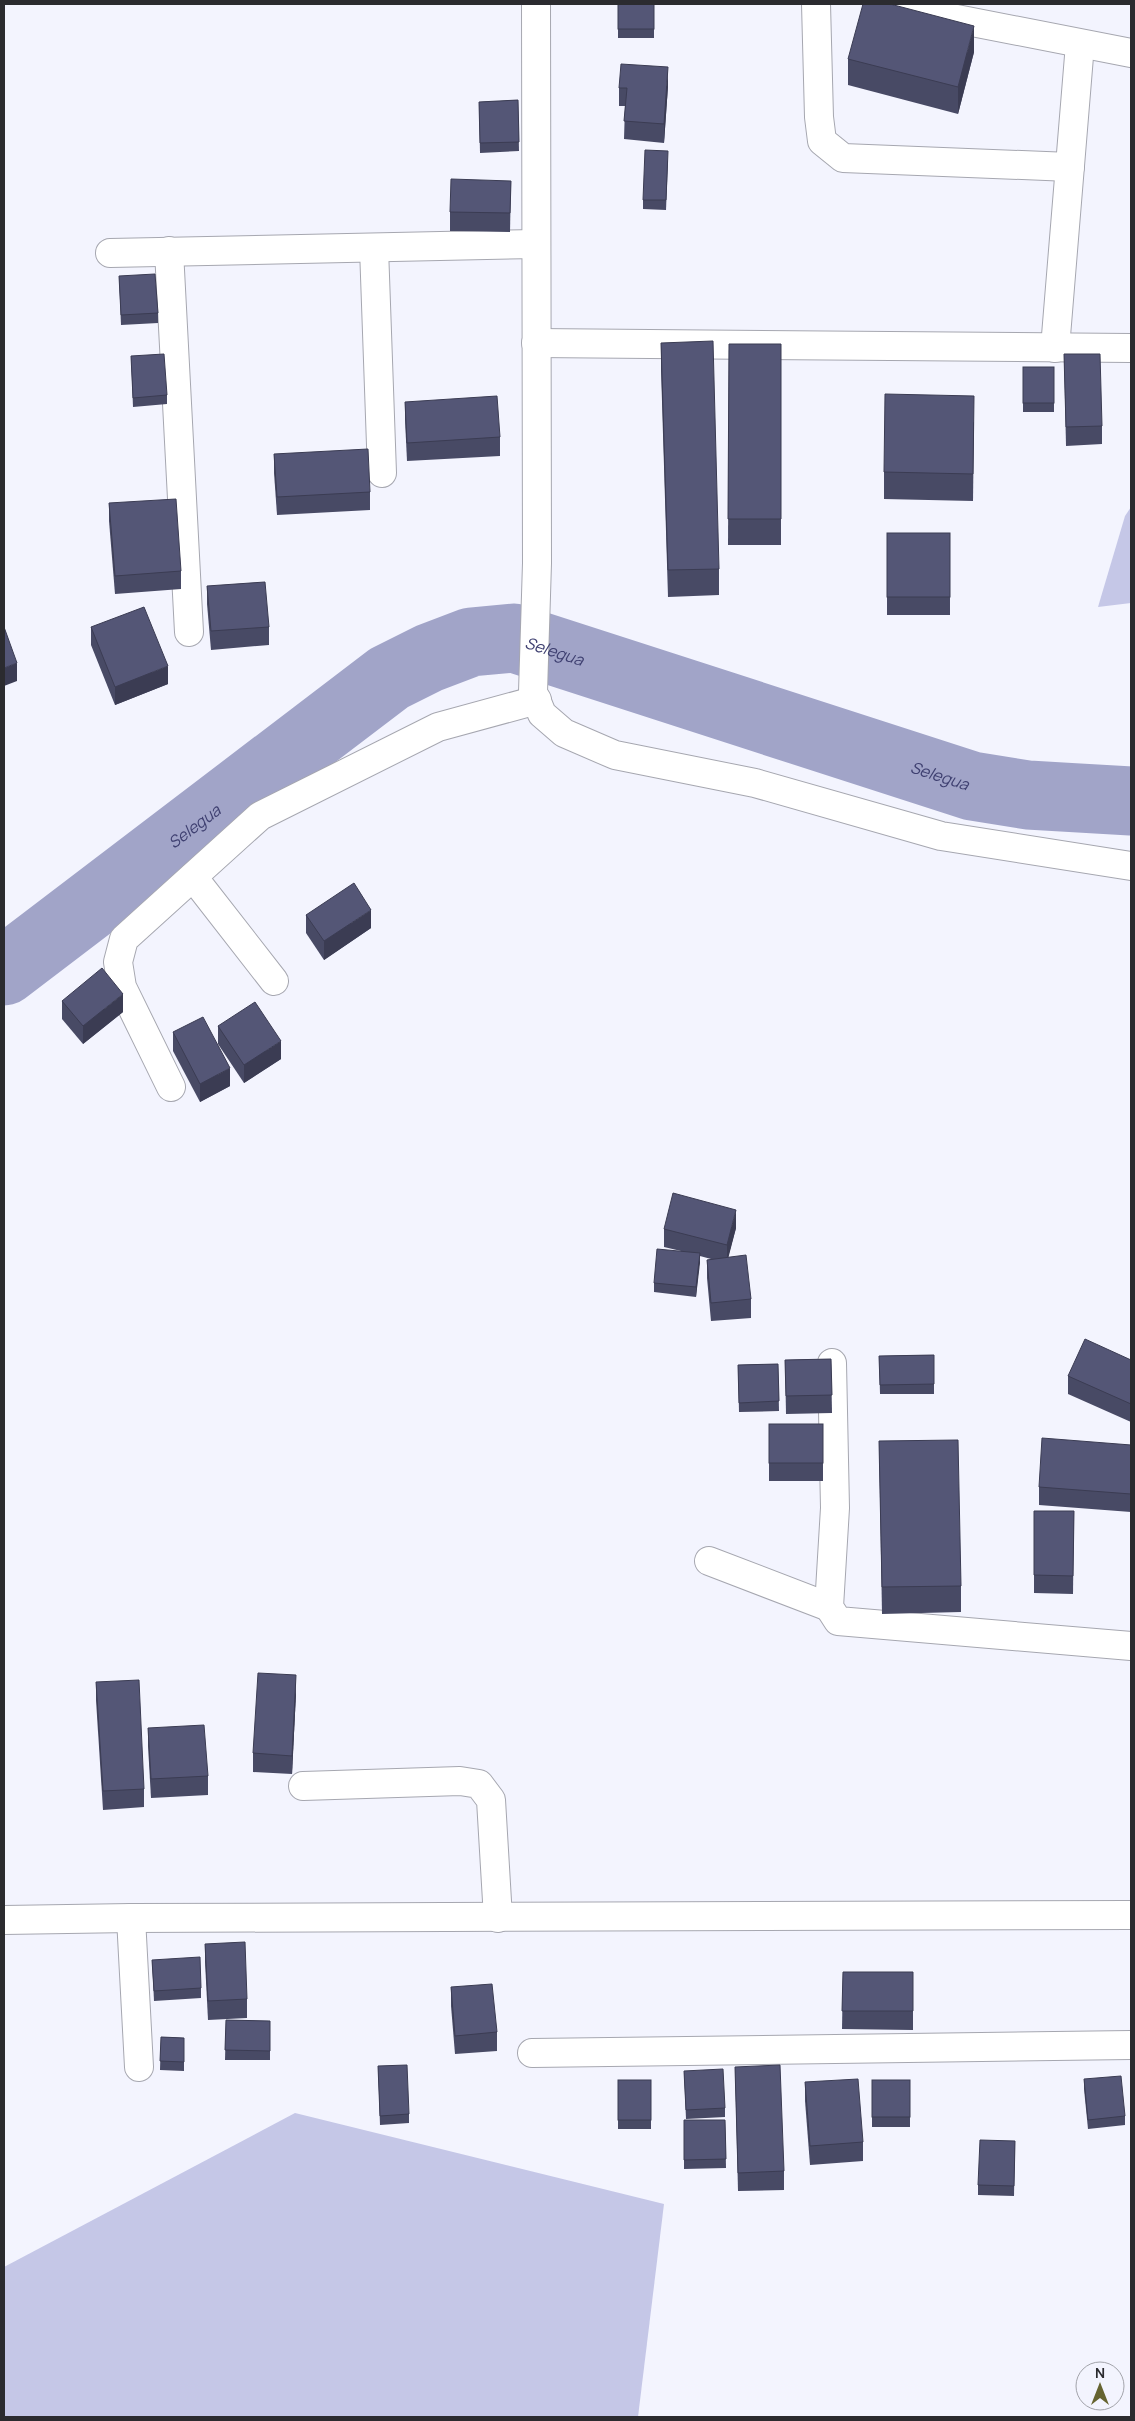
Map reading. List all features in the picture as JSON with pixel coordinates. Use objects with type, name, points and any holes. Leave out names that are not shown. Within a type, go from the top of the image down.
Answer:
[{"type":"street","points":[[536,4],[534,692],[542,714],[564,733],[615,755],[755,783],[941,836],[1131,866]]},
{"type":"street","points":[[816,4],[819,117],[822,141],[843,158],[1070,167]]},
{"type":"street","points":[[880,4],[1131,54]]},
{"type":"street","points":[[1055,348],[1080,44]]},
{"type":"street","points":[[110,253],[536,244]]},
{"type":"street","points":[[374,248],[382,473]]},
{"type":"street","points":[[169,251],[189,632]]},
{"type":"street","points":[[536,343],[1131,348]]},
{"type":"street","points":[[171,1088],[122,987],[118,962],[124,940],[260,816],[438,727],[536,700]]},
{"type":"street","points":[[193,877],[274,981]]},
{"type":"street","points":[[829,1607],[835,1508],[832,1363]]},
{"type":"street","points":[[709,1560],[829,1607],[838,1621],[1131,1646]]},
{"type":"street","points":[[303,1786],[460,1781],[480,1784],[490,1800],[498,1918]]},
{"type":"street","points":[[4,1920],[1131,1915]]},
{"type":"street","points":[[131,1918],[139,2067]]},
{"type":"street","points":[[532,2053],[1131,2045]]},
{"type":"shaded area","points":[[1131,507],[1131,603],[1098,607],[1125,516]]},
{"type":"shaded area","points":[[295,2113],[664,2204],[638,2417],[4,2417],[4,2267]]},
{"type":"building","points":[[618,4],[654,4],[654,29],[618,29]]},
{"type":"building","points":[[863,4],[890,4],[974,26],[958,87],[848,59]]},
{"type":"building","points":[[621,64],[668,67],[664,124],[624,121],[627,88],[619,88]]},
{"type":"building","points":[[518,100],[519,142],[480,143],[479,102]]},
{"type":"building","points":[[645,150],[668,151],[666,200],[643,200]]},
{"type":"building","points":[[451,179],[511,181],[510,213],[450,212]]},
{"type":"building","points":[[155,274],[158,313],[121,315],[119,276]]},
{"type":"building","points":[[713,341],[719,569],[668,570],[661,343]]},
{"type":"building","points":[[729,344],[781,344],[781,519],[728,519]]},
{"type":"building","points":[[164,354],[167,395],[133,398],[131,356]]},
{"type":"building","points":[[1064,354],[1100,354],[1102,426],[1066,427]]},
{"type":"building","points":[[1023,367],[1054,367],[1054,403],[1023,403]]},
{"type":"building","points":[[885,394],[974,396],[973,474],[884,472]]},
{"type":"building","points":[[497,396],[500,437],[407,443],[405,402]]},
{"type":"building","points":[[368,449],[370,492],[277,497],[274,454]]},
{"type":"building","points":[[176,499],[181,571],[115,576],[109,503]]},
{"type":"building","points":[[887,533],[950,533],[950,597],[887,597]]},
{"type":"building","points":[[265,582],[269,627],[211,631],[207,586]]},
{"type":"building","points":[[144,607],[168,666],[115,687],[91,627]]},
{"type":"building","points":[[4,627],[17,663],[4,668]]},
{"type":"building","points":[[354,883],[371,910],[324,941],[306,915]]},
{"type":"building","points":[[102,968],[123,994],[83,1026],[62,1001]]},
{"type":"building","points":[[255,1002],[281,1041],[244,1065],[218,1026]]},
{"type":"building","points":[[203,1017],[230,1068],[200,1084],[173,1032]]},
{"type":"building","points":[[673,1193],[736,1210],[727,1245],[664,1229]]},
{"type":"building","points":[[657,1249],[700,1253],[696,1287],[654,1283]]},
{"type":"building","points":[[746,1255],[751,1299],[711,1303],[707,1260]]},
{"type":"building","points":[[1085,1339],[1131,1360],[1131,1404],[1068,1376]]},
{"type":"building","points":[[934,1355],[934,1384],[880,1385],[879,1356]]},
{"type":"building","points":[[831,1359],[832,1395],[786,1396],[785,1360]]},
{"type":"building","points":[[778,1364],[779,1401],[739,1403],[738,1365]]},
{"type":"building","points":[[769,1424],[823,1424],[823,1463],[769,1463]]},
{"type":"building","points":[[1042,1438],[1131,1445],[1131,1494],[1039,1487]]},
{"type":"building","points":[[958,1440],[961,1586],[882,1587],[879,1441]]},
{"type":"building","points":[[1034,1511],[1074,1511],[1073,1576],[1034,1575]]},
{"type":"building","points":[[258,1673],[296,1675],[292,1756],[253,1753]]},
{"type":"building","points":[[139,1680],[144,1789],[103,1791],[96,1682]]},
{"type":"building","points":[[204,1725],[208,1776],[151,1779],[148,1728]]},
{"type":"building","points":[[245,1942],[247,1999],[208,2001],[205,1944]]},
{"type":"building","points":[[200,1957],[201,1988],[154,1991],[152,1960]]},
{"type":"building","points":[[843,1972],[913,1972],[913,2011],[842,2011]]},
{"type":"building","points":[[492,1984],[497,2032],[455,2036],[451,1987]]},
{"type":"building","points":[[226,2020],[270,2021],[270,2051],[225,2050]]},
{"type":"building","points":[[161,2037],[184,2038],[184,2062],[160,2061]]},
{"type":"building","points":[[407,2065],[409,2114],[380,2116],[378,2066]]},
{"type":"building","points":[[780,2065],[784,2171],[738,2173],[735,2067]]},
{"type":"building","points":[[723,2069],[725,2108],[686,2110],[684,2071]]},
{"type":"building","points":[[1121,2076],[1125,2116],[1088,2120],[1084,2079]]},
{"type":"building","points":[[858,2079],[863,2142],[810,2146],[805,2082]]},
{"type":"building","points":[[618,2080],[651,2080],[651,2120],[618,2120]]},
{"type":"building","points":[[872,2080],[910,2080],[910,2117],[872,2117]]},
{"type":"building","points":[[684,2120],[725,2120],[726,2159],[684,2160]]},
{"type":"building","points":[[980,2140],[1015,2141],[1014,2186],[978,2185]]},
{"type":"waterway","name":"Selegua","points":[[4,971],[389,678],[429,658],[471,642],[514,638],[972,786],[1028,795],[1131,801]]}]
